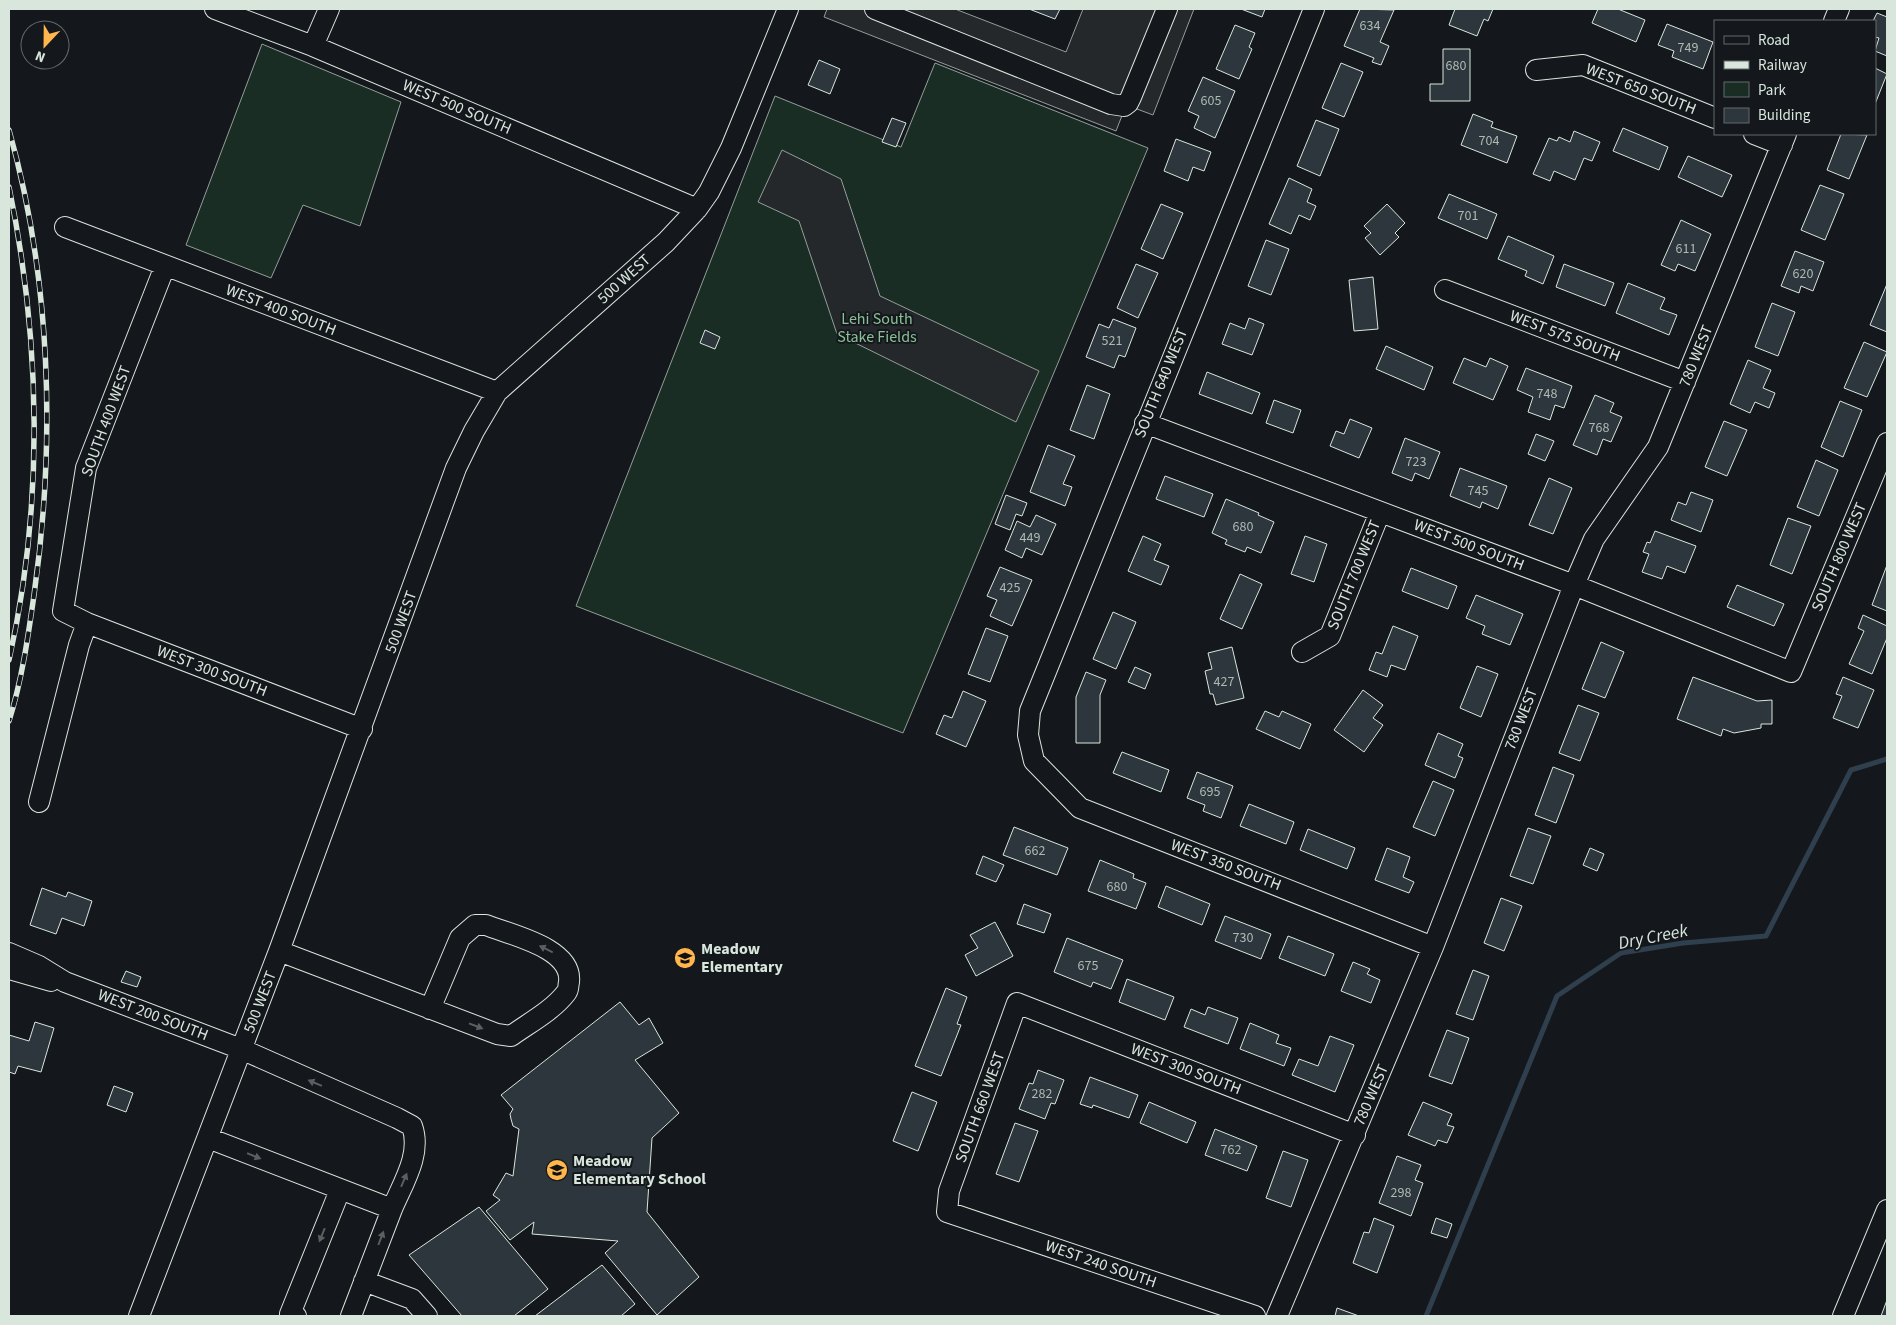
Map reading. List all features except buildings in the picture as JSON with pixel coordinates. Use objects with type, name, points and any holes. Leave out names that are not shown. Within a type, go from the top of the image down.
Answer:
[{"type":"street","name":"WEST 500 SOUTH","points":[[216,9],[313,46],[697,209]]},
{"type":"street","points":[[313,46],[329,9]]},
{"type":"street","name":"500 WEST","points":[[139,1316],[280,951],[456,468],[497,392],[666,242],[697,209],[709,192],[731,148],[788,9]]},
{"type":"street","points":[[876,9],[1111,104],[1124,106],[1132,97],[1167,9]]},
{"type":"street","name":"SOUTH 640 WEST","points":[[1034,761],[1028,734],[1030,711],[1145,422],[1314,9]]},
{"type":"street","name":"WEST 650 SOUTH","points":[[1536,70],[1582,65],[1714,118]]},
{"type":"street","points":[[1760,135],[1784,139]]},
{"type":"street","name":"780 WEST","points":[[1277,1316],[1355,1135],[1433,946],[1574,585],[1594,539],[1658,447],[1784,139]]},
{"type":"street","name":"WEST 400 SOUTH","points":[[65,228],[497,392]]},
{"type":"street","name":"SOUTH 400 WEST","points":[[64,611],[86,468],[165,266]]},
{"type":"street","name":"WEST 575 SOUTH","points":[[1445,290],[1685,382]]},
{"type":"street","name":"WEST 500 SOUTH","points":[[1145,422],[1574,585],[1791,672]]},
{"type":"street","name":"SOUTH 800 WEST","points":[[1791,672],[1887,443]]},
{"type":"street","name":"SOUTH 700 WEST","points":[[1302,652],[1330,636],[1380,512]]},
{"type":"street","name":"WEST 300 SOUTH","points":[[64,611],[87,623],[362,729]]},
{"type":"street","points":[[39,802],[79,645],[87,623]]},
{"type":"street","name":"WEST 350 SOUTH","points":[[1034,761],[1080,808],[1433,946]]},
{"type":"street","points":[[280,951],[497,1034],[511,1036],[553,1006],[568,992],[570,976],[563,960],[549,950],[486,926],[475,925],[460,938],[430,1008]]},
{"type":"street","name":"WEST 200 SOUTH","points":[[9,954],[39,966],[65,982],[241,1048],[412,1126],[417,1138],[416,1152],[392,1209]]},
{"type":"street","name":"WEST 200 SOUTH","points":[[9,970],[40,979],[65,982]]},
{"type":"street","name":"WEST 300 SOUTH","points":[[1017,1004],[1355,1135]]},
{"type":"street","name":"SOUTH 660 WEST","points":[[946,1212],[950,1191],[1017,1004]]},
{"type":"street","points":[[208,1138],[392,1209],[351,1316]]},
{"type":"street","points":[[296,1316],[290,1314],[340,1190]]},
{"type":"street","points":[[1843,1316],[1882,1239],[1887,1210]]},
{"type":"street","name":"WEST 240 SOUTH","points":[[946,1212],[1255,1316]]},
{"type":"street","points":[[364,1281],[412,1299],[427,1316]]},
{"type":"green space","points":[[262,44],[401,102],[360,226],[303,205],[271,278],[186,245]]},
{"type":"green space","name":"Lehi South Stake Fields","points":[[935,63],[1148,148],[903,733],[576,606],[775,96],[901,147]]},
{"type":"shaded area","points":[[827,9],[955,9],[1066,52],[1083,9],[1194,9],[1153,115],[1137,109],[1123,113],[1116,131],[824,17]]},
{"type":"shaded area","points":[[782,150],[841,179],[880,296],[1039,371],[1016,422],[837,334],[799,221],[758,202]]},
{"type":"waterway","name":"Dry Creek","points":[[1426,1316],[1557,996],[1621,953],[1683,943],[1766,936],[1851,770],[1887,759]]},
{"type":"railway","points":[[9,130],[23,186],[34,244],[46,361],[47,419],[41,537],[34,595],[21,674],[9,721]]},
{"type":"railway","points":[[9,187],[20,245],[27,304],[34,424],[33,483],[28,542],[20,602],[9,660]]},
{"type":"place","name":"Meadow Elementary","points":[[685,958]]},
{"type":"place","name":"Meadow Elementary School","points":[[557,1170]]}]
